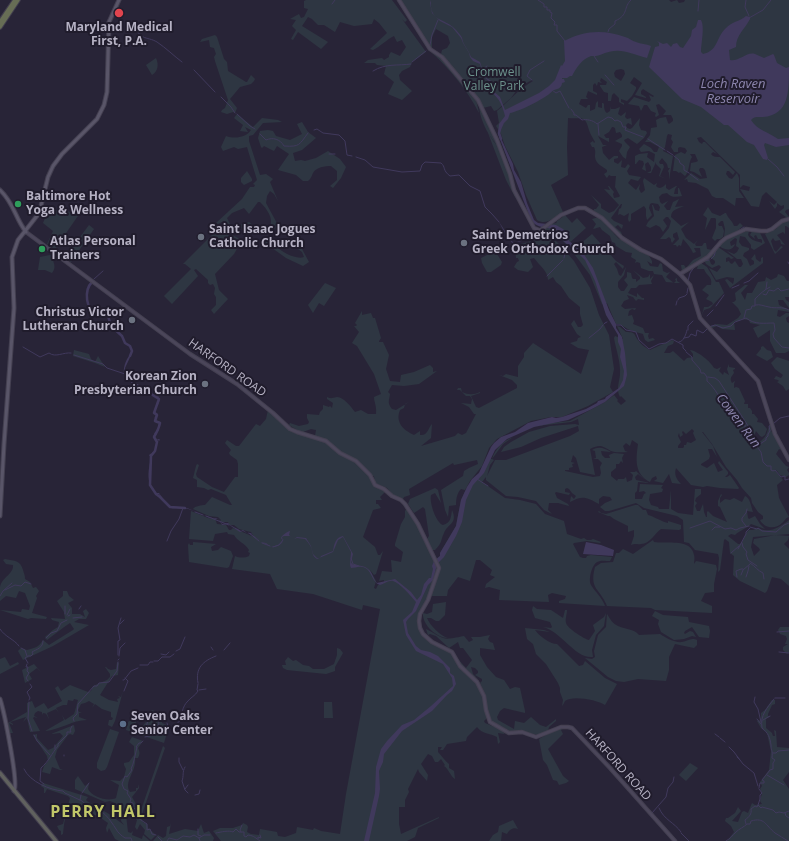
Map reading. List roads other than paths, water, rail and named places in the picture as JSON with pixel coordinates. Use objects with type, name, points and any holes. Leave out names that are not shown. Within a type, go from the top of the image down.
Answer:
[{"type":"highway","points":[[0,22],[14,0]]},
{"type":"highway","points":[[0,27],[18,0]]},
{"type":"highway","points":[[0,773],[56,841]]},
{"type":"highway","points":[[10,786],[13,786],[14,783]]},
{"type":"main road","points":[[21,235],[36,221],[40,212],[48,178],[53,166],[60,156],[97,119],[104,106],[107,92],[110,25],[120,0]]},
{"type":"main road","points":[[399,0],[430,49],[442,57],[478,100],[497,140],[510,174],[514,190],[534,228],[534,235],[550,222],[565,213],[580,207],[586,208],[602,218],[622,238],[641,250],[658,258],[680,274],[689,283],[698,315],[758,381],[777,438],[789,460]]},
{"type":"main road","name":"HARFORD ROAD","points":[[0,190],[10,201],[26,231],[175,343],[237,384],[290,429],[326,441],[340,453],[358,463],[369,474],[375,485],[402,501],[418,524],[438,564],[437,577],[418,621],[420,628],[431,642],[452,652],[460,666],[477,682],[484,696],[490,722],[509,733],[522,732],[536,737],[560,727],[571,728],[613,771],[675,841]]},
{"type":"main road","points":[[16,244],[40,212]]},
{"type":"main road","points":[[680,274],[709,256],[726,238],[746,229],[762,232],[782,221],[789,219]]},
{"type":"main road","points":[[0,516],[1,474],[14,308],[12,257],[16,244],[21,235],[22,226],[26,227],[30,224]]},
{"type":"main road","points":[[534,228],[539,230]]},
{"type":"main road","points":[[0,699],[6,722],[16,786],[14,791]]},
{"type":"main road","points":[[14,774],[14,791]]},
{"type":"water","name":"Loch Raven Reservoir","points":[[746,16],[750,17],[750,19],[737,39],[736,47],[729,50],[730,60],[752,53],[764,58],[773,54],[777,63],[786,68],[789,67],[788,93],[783,107],[772,115],[755,117],[751,120],[760,129],[778,139],[789,138],[789,145],[776,147],[765,143],[764,145],[768,158],[767,160],[763,159],[754,145],[747,142],[728,125],[724,125],[701,107],[682,99],[649,67],[655,47],[659,46],[657,41],[663,44],[667,43],[671,47],[673,44],[677,43],[683,48],[691,36],[692,30],[696,27],[698,20],[701,20],[703,31],[701,52],[703,54],[712,50],[728,26]]},
{"type":"water","points":[[438,19],[451,25],[462,37],[463,43],[452,27]]},
{"type":"water","points":[[601,32],[617,34],[635,42],[651,46],[647,58],[624,51],[607,52],[588,57],[580,64],[572,76],[562,78],[565,82],[562,83],[559,88],[553,90],[533,104],[510,113],[499,134],[513,164],[514,170],[521,182],[534,220],[538,223],[556,225],[563,229],[566,232],[569,241],[581,250],[593,268],[616,324],[616,328],[622,337],[627,375],[624,386],[605,402],[590,410],[568,420],[534,427],[507,439],[495,450],[484,473],[473,485],[466,500],[462,522],[456,536],[444,557],[437,564],[433,580],[428,585],[416,611],[406,622],[408,633],[416,646],[421,650],[438,656],[450,668],[450,673],[454,676],[456,684],[452,691],[432,711],[402,731],[384,754],[383,762],[379,771],[379,796],[369,841],[364,841],[375,793],[376,767],[381,749],[402,725],[414,720],[453,686],[452,678],[443,664],[416,651],[406,635],[403,620],[412,612],[416,602],[402,587],[396,582],[391,581],[380,585],[377,583],[395,579],[411,592],[417,600],[421,595],[424,584],[429,578],[431,578],[434,561],[440,556],[440,553],[456,526],[461,500],[467,487],[472,479],[479,473],[494,443],[501,437],[515,432],[528,423],[552,417],[562,417],[586,409],[598,401],[605,399],[619,388],[623,380],[624,371],[620,357],[621,349],[618,342],[618,335],[606,315],[595,281],[585,260],[555,234],[563,238],[561,233],[553,229],[539,226],[531,220],[498,134],[499,124],[505,116],[502,105],[497,97],[491,92],[491,83],[484,77],[480,64],[473,61],[463,43],[469,52],[471,57],[480,62],[485,77],[493,82],[492,90],[500,97],[505,110],[539,93],[555,80],[561,65],[562,66],[565,61],[564,41],[586,33]]},
{"type":"water","points":[[499,222],[514,243],[524,240],[513,244]]},
{"type":"water","points":[[544,232],[549,235],[555,234],[548,236],[545,233],[539,235]]},
{"type":"water","points":[[132,353],[125,368],[126,374],[131,381],[152,394],[148,393],[133,384],[124,373],[124,367],[128,357]]},
{"type":"water","points":[[156,450],[151,454],[152,459],[149,481],[151,458],[149,455]]},
{"type":"water","points":[[155,493],[159,493],[166,502],[175,508],[171,508],[159,494]]},
{"type":"water","points":[[182,507],[187,508],[196,512],[188,509],[175,508]]},
{"type":"water","points":[[231,526],[241,531],[243,530],[247,533],[243,531],[240,532]]},
{"type":"water","points":[[290,531],[289,535],[294,539],[290,536],[282,537],[285,533]]},
{"type":"water","points":[[343,536],[353,554],[352,564],[362,566],[370,571],[377,583],[375,581],[370,572],[365,568],[351,568],[350,565],[351,552],[343,537],[338,540],[333,552],[320,558],[321,556],[333,551],[337,539]]},
{"type":"water","points":[[297,537],[306,538],[311,546],[313,554],[311,547],[305,539],[294,539]]},
{"type":"water","points":[[283,541],[278,546],[271,547],[278,545]]},
{"type":"water","points":[[586,542],[601,545],[614,550],[613,556],[583,554]]},
{"type":"waterway","points":[[332,4],[335,0]]},
{"type":"waterway","points":[[538,0],[544,4],[544,7],[547,7],[547,10],[550,10],[552,13],[551,18],[555,22],[554,25],[557,25],[557,31],[565,41]]},
{"type":"waterway","points":[[608,32],[609,29],[615,24],[615,21],[624,14],[627,5],[631,0]]},
{"type":"waterway","points":[[698,11],[699,0]]},
{"type":"waterway","points":[[746,0],[745,7],[749,16]]},
{"type":"waterway","points":[[749,18],[763,10],[771,0]]},
{"type":"waterway","points":[[430,45],[438,20]]},
{"type":"waterway","points":[[136,23],[138,33],[140,35],[157,42],[182,62]]},
{"type":"waterway","points":[[412,62],[426,51]]},
{"type":"waterway","points":[[594,56],[598,62]]},
{"type":"waterway","points":[[532,80],[527,76],[530,70],[544,61]]},
{"type":"waterway","points":[[373,71],[387,66],[411,64]]},
{"type":"waterway","points":[[483,69],[487,66]]},
{"type":"waterway","points":[[194,70],[215,92]]},
{"type":"waterway","points":[[605,75],[614,85]]},
{"type":"waterway","points":[[552,90],[556,93],[560,91],[569,108]]},
{"type":"waterway","points":[[221,97],[235,113]]},
{"type":"waterway","points":[[571,109],[574,115],[582,120],[590,120],[597,124],[608,117],[612,118],[615,121],[617,120],[621,122],[623,127],[626,127],[625,130],[643,137]]},
{"type":"waterway","points":[[237,114],[255,129]]},
{"type":"waterway","points":[[598,124],[599,135]]},
{"type":"waterway","points":[[314,130],[317,129],[323,133],[339,135],[345,141],[347,155],[352,156]]},
{"type":"waterway","points":[[500,129],[499,133],[501,139]]},
{"type":"waterway","points":[[260,134],[266,140],[276,139],[284,146],[289,146],[299,144],[308,133]]},
{"type":"waterway","points":[[648,139],[665,150]]},
{"type":"waterway","points":[[667,151],[673,155]]},
{"type":"waterway","points":[[329,154],[335,154]]},
{"type":"waterway","points":[[674,156],[684,166],[684,170],[689,173]]},
{"type":"waterway","points":[[356,157],[365,160],[373,167],[402,172],[420,171],[425,162],[441,163],[450,176],[459,175],[470,186],[480,191],[485,207],[499,222]]},
{"type":"waterway","points":[[768,159],[784,176]]},
{"type":"waterway","points":[[690,174],[698,180]]},
{"type":"waterway","points":[[738,231],[744,227]]},
{"type":"waterway","points":[[718,243],[723,238]]},
{"type":"waterway","points":[[564,258],[565,253],[570,246]]},
{"type":"waterway","points":[[711,259],[716,250]]},
{"type":"waterway","points":[[547,276],[563,260]]},
{"type":"waterway","points":[[704,261],[709,260]]},
{"type":"waterway","points":[[688,281],[690,273],[695,266]]},
{"type":"waterway","points":[[94,279],[103,271]]},
{"type":"waterway","points":[[744,283],[749,281],[758,273]]},
{"type":"waterway","points":[[92,282],[89,286],[87,295],[90,309],[99,314],[108,316],[111,326],[122,336],[125,343],[130,346],[132,351],[130,356]]},
{"type":"waterway","points":[[766,289],[767,282]]},
{"type":"waterway","points":[[732,288],[739,285]]},
{"type":"waterway","points":[[744,318],[746,310],[751,309],[752,306],[755,306],[755,299],[770,287]]},
{"type":"waterway","points":[[687,293],[688,288]]},
{"type":"waterway","points":[[763,294],[766,295],[769,290],[774,291],[778,288],[781,291],[789,289]]},
{"type":"waterway","points":[[678,300],[687,294]]},
{"type":"waterway","points":[[716,306],[724,295]]},
{"type":"waterway","points":[[676,305],[677,301]]},
{"type":"waterway","points":[[755,305],[772,308],[784,308],[789,310]]},
{"type":"waterway","points":[[707,316],[713,310]]},
{"type":"waterway","points":[[684,338],[689,337],[691,334],[696,336],[697,330],[703,333],[709,327],[715,325],[723,328],[731,326],[735,322],[746,318],[756,323],[774,323],[774,338],[782,347],[789,348]]},
{"type":"waterway","points":[[688,330],[688,326],[693,321]]},
{"type":"waterway","points":[[589,338],[603,325]]},
{"type":"waterway","name":"Cowen Run","points":[[615,325],[621,325],[626,330],[636,332],[639,340],[649,349],[659,344],[666,343],[672,339],[683,345],[683,348],[686,351]]},
{"type":"waterway","points":[[679,342],[682,341],[687,330]]},
{"type":"waterway","points":[[23,347],[40,357],[49,353],[54,355],[71,353]]},
{"type":"waterway","name":"Cowen Run","points":[[686,352],[692,357],[692,360],[700,369],[701,373],[704,373],[707,377],[707,381],[715,390],[720,400],[725,402],[741,425],[745,425],[745,431],[754,438],[754,443],[761,452],[763,462],[767,466],[771,466],[771,470],[775,470],[781,477],[785,476],[785,480],[789,479]]},
{"type":"waterway","points":[[74,355],[103,364],[107,368],[125,374]]},
{"type":"waterway","points":[[708,377],[715,378],[719,381],[752,432]]},
{"type":"waterway","points":[[135,384],[159,399],[154,413],[157,415],[155,421],[160,423],[154,437],[157,442],[155,451],[151,456],[150,485],[156,494],[170,507],[185,508]]},
{"type":"waterway","name":"Cowen Run","points":[[718,396],[718,401],[726,407]]},
{"type":"waterway","points":[[773,424],[780,418],[789,416]]},
{"type":"waterway","points":[[757,446],[766,440],[770,431],[769,426],[771,425]]},
{"type":"waterway","points":[[477,479],[488,486]]},
{"type":"waterway","points":[[167,541],[183,508]]},
{"type":"waterway","points":[[746,526],[742,521],[742,518],[747,509]]},
{"type":"waterway","points":[[195,512],[203,515]]},
{"type":"waterway","points":[[206,516],[229,525]]},
{"type":"waterway","points":[[690,528],[710,521],[725,529],[731,528],[736,530],[749,526]]},
{"type":"waterway","points":[[750,527],[758,528],[762,531],[776,532],[784,525],[789,523]]},
{"type":"waterway","points":[[712,530],[715,527],[720,527]]},
{"type":"waterway","points":[[738,549],[746,532],[750,528]]},
{"type":"waterway","points":[[249,533],[259,541]]},
{"type":"waterway","points":[[273,547],[279,545],[283,540]]},
{"type":"waterway","points":[[262,543],[270,546]]},
{"type":"waterway","points":[[742,543],[747,552],[746,554],[748,560],[757,566]]},
{"type":"waterway","points":[[731,553],[739,546]]},
{"type":"waterway","points":[[351,558],[353,564],[359,566]]},
{"type":"waterway","points":[[750,563],[763,573],[764,579]]},
{"type":"waterway","points":[[741,575],[743,570],[750,564]]},
{"type":"waterway","points":[[746,577],[749,566]]},
{"type":"waterway","points":[[737,577],[736,571],[743,569]]},
{"type":"waterway","points":[[5,590],[15,585],[21,586],[25,582],[31,584]]},
{"type":"waterway","points":[[0,596],[12,583]]},
{"type":"waterway","points":[[65,606],[65,614]]},
{"type":"waterway","points":[[67,615],[70,609]]},
{"type":"waterway","points":[[73,618],[82,617]]},
{"type":"waterway","points":[[118,655],[118,641],[120,640],[118,628],[121,618]]},
{"type":"waterway","points":[[46,638],[51,633],[57,631],[61,623],[67,620]]},
{"type":"waterway","points":[[120,624],[124,620]]},
{"type":"waterway","points":[[0,629],[19,646]]},
{"type":"waterway","points":[[777,632],[789,631]]},
{"type":"waterway","points":[[176,651],[180,649],[185,637]]},
{"type":"waterway","points":[[28,663],[25,658],[31,656],[33,654],[32,652],[41,647],[43,641]]},
{"type":"waterway","points":[[119,656],[120,648],[125,643]]},
{"type":"waterway","points":[[224,650],[230,643]]},
{"type":"waterway","points":[[21,648],[25,650],[27,656]]},
{"type":"waterway","points":[[161,654],[166,655],[169,652]]},
{"type":"waterway","points":[[779,652],[789,653]]},
{"type":"waterway","points":[[154,661],[158,661],[162,657],[170,657],[174,654]]},
{"type":"waterway","points":[[198,683],[197,678],[199,669],[207,660],[216,656]]},
{"type":"waterway","points":[[74,721],[73,718],[77,714],[78,704],[94,686],[97,686],[99,683],[109,682],[117,671],[118,662]]},
{"type":"waterway","points":[[140,665],[148,665],[150,662],[153,662]]},
{"type":"waterway","points":[[27,664],[26,667],[28,667],[27,671],[29,673],[26,678],[28,681]]},
{"type":"waterway","points":[[123,680],[131,671],[138,668]]},
{"type":"waterway","points":[[124,691],[128,681],[125,678]]},
{"type":"waterway","points":[[29,700],[30,698],[27,692],[32,687],[30,684]]},
{"type":"waterway","points":[[145,737],[163,733],[174,727],[180,721],[182,711],[188,700],[198,691],[198,684]]},
{"type":"waterway","points":[[199,690],[206,689]]},
{"type":"waterway","points":[[755,697],[754,702],[758,709],[761,722]]},
{"type":"waterway","points":[[775,698],[785,698]]},
{"type":"waterway","points":[[759,788],[760,783],[764,783],[762,780],[770,770],[773,769],[773,763],[775,760],[772,758],[771,742],[769,737],[762,728],[762,719],[774,699]]},
{"type":"waterway","points":[[29,702],[28,719],[32,731]]},
{"type":"waterway","points":[[763,720],[770,716]]},
{"type":"waterway","points":[[154,734],[159,723],[157,717]]},
{"type":"waterway","points":[[181,718],[187,720]]},
{"type":"waterway","points":[[146,736],[144,732],[148,719]]},
{"type":"waterway","points":[[757,719],[761,724]]},
{"type":"waterway","points":[[167,723],[169,730]]},
{"type":"waterway","points":[[44,784],[40,781],[41,768],[58,744],[67,735],[67,732],[71,732],[70,730],[72,726]]},
{"type":"waterway","points":[[715,734],[719,737]]},
{"type":"waterway","points":[[34,735],[37,741],[50,755]]},
{"type":"waterway","points":[[720,738],[725,742]]},
{"type":"waterway","points":[[143,741],[136,747],[132,770],[127,777],[125,776],[122,784],[124,789],[128,791],[127,793],[131,799],[130,802],[133,803],[133,808],[138,811],[136,813],[139,814],[137,815],[138,818],[147,824],[147,830],[150,829],[152,834],[156,835]]},
{"type":"waterway","points":[[729,747],[734,752]]},
{"type":"waterway","points":[[773,753],[789,750]]},
{"type":"waterway","points":[[734,752],[743,764],[754,773],[758,786]]},
{"type":"waterway","points":[[737,757],[740,760]]},
{"type":"waterway","points":[[179,758],[179,762],[183,770]]},
{"type":"waterway","points":[[185,767],[182,781],[185,790],[188,793]]},
{"type":"waterway","points":[[24,769],[31,778],[41,784],[52,789],[63,791],[82,801],[90,808],[99,810],[109,818],[120,834],[125,838],[131,838],[132,841]]},
{"type":"waterway","points":[[767,775],[784,785]]},
{"type":"waterway","points":[[652,813],[666,797],[668,788],[673,782],[674,777]]},
{"type":"waterway","points":[[82,793],[89,783]]},
{"type":"waterway","points":[[185,789],[188,785]]},
{"type":"waterway","points":[[758,805],[760,795],[762,793],[759,789]]},
{"type":"waterway","points":[[195,795],[199,794],[200,790]]},
{"type":"waterway","points":[[80,800],[81,795]]},
{"type":"waterway","points":[[746,824],[745,820],[750,815],[751,809],[755,806],[757,807],[758,805],[761,808],[773,810],[776,813],[784,813],[789,811]]},
{"type":"waterway","points":[[659,808],[666,818],[681,832]]},
{"type":"waterway","points":[[785,813],[789,818]]},
{"type":"waterway","points":[[726,841],[747,824],[750,824],[751,821],[756,820],[764,822],[775,833],[788,841]]},
{"type":"waterway","points":[[241,832],[240,830],[242,825]]},
{"type":"waterway","points":[[198,829],[198,835],[201,836]]},
{"type":"waterway","points":[[216,833],[227,831],[233,832],[236,829],[239,832],[244,832],[244,836],[252,836],[260,841]]},
{"type":"waterway","points":[[681,833],[689,841]]},
{"type":"waterway","points":[[167,841],[169,838],[177,840],[183,836],[190,837],[194,835],[199,838],[200,841]]},
{"type":"waterway","points":[[199,838],[204,835],[210,835]]},
{"type":"waterway","points":[[258,839],[258,837],[261,838],[260,835]]},
{"type":"waterway","points":[[158,837],[162,841]]},
{"type":"place","name":"Maryland Medical First, P.A.","points":[[119,13]]},
{"type":"place","name":"Baltimore Hot Yoga & Wellness","points":[[18,204]]},
{"type":"place","name":"Saint Isaac Jogues Catholic Church","points":[[201,237]]},
{"type":"place","name":"Saint Demetrios Greek Orthodox Church","points":[[464,243]]},
{"type":"place","name":"Atlas Personal Trainers","points":[[42,249]]},
{"type":"place","name":"Christus Victor Lutheran Church","points":[[132,320]]},
{"type":"place","name":"Korean Zion Presbyterian Church","points":[[205,384]]},
{"type":"place","name":"Seven Oaks Senior Center","points":[[123,724]]},
{"type":"district","name":"PERRY HALL","points":[[103,812]]},
{"type":"park label","name":"Cromwell Valley Park","points":[[494,80]]}]
